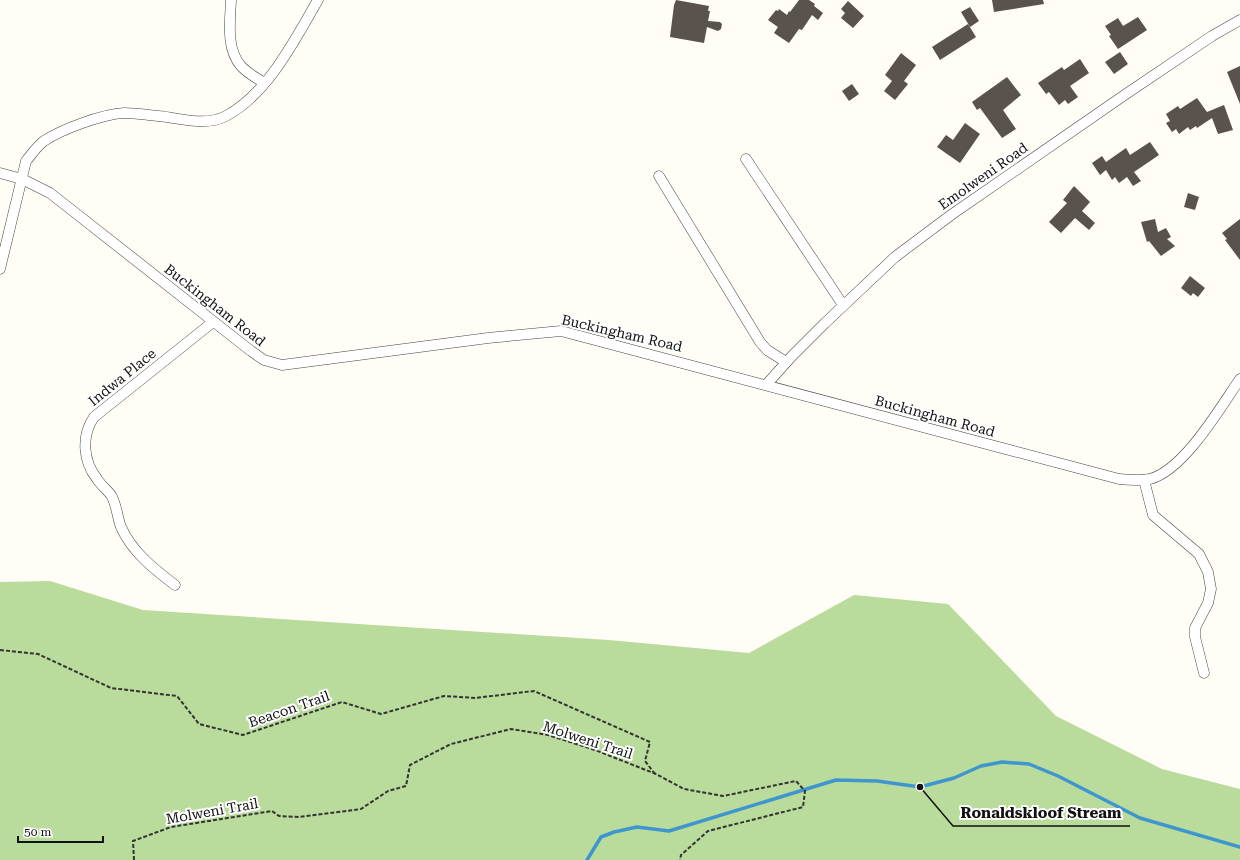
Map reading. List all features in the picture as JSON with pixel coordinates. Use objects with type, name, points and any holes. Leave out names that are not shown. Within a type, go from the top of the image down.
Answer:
[{"type":"street","points":[[231,0],[231,40],[234,56],[242,67],[264,83]]},
{"type":"street","points":[[0,269],[26,161],[40,144],[52,136],[91,120],[125,113],[208,122],[226,116],[244,104],[264,83],[282,60],[318,0]]},
{"type":"street","name":"Emolweni Road","points":[[766,385],[786,362],[895,257],[951,215],[1189,51],[1240,20]]},
{"type":"street","points":[[746,159],[843,306]]},
{"type":"street","name":"Buckingham Road","points":[[0,173],[22,179],[50,193],[75,211],[257,356],[264,360],[282,365],[488,338],[561,331],[1119,479],[1144,480],[1160,475],[1175,465],[1187,453],[1240,379]]},
{"type":"street","points":[[659,176],[760,342],[767,350],[786,362]]},
{"type":"street","name":"Indwa Place","points":[[175,585],[154,569],[128,540],[120,525],[116,504],[111,495],[89,467],[86,454],[86,438],[88,426],[94,417],[213,322]]},
{"type":"street","points":[[1144,480],[1153,515],[1199,554],[1208,572],[1211,588],[1208,603],[1196,628],[1195,637],[1204,672]]},
{"type":"path","name":"Beacon Trail","points":[[0,650],[38,654],[111,688],[176,696],[199,724],[243,735],[342,702],[381,714],[444,696],[475,698],[534,691],[650,742],[645,761],[656,774]]},
{"type":"path","name":"Molweni Trail","points":[[134,860],[133,841],[171,827],[272,811],[279,816],[299,817],[360,809],[388,791],[406,786],[410,765],[451,744],[511,729],[548,735],[595,750],[656,774],[684,788],[723,796],[796,781],[805,791],[804,807],[708,831],[681,855],[680,860]]},
{"type":"green space","points":[[50,581],[143,610],[609,640],[749,653],[854,595],[948,604],[1056,716],[1162,769],[1240,789],[1240,860],[0,860],[0,582]]},
{"type":"building","points":[[676,0],[709,6],[708,11],[710,11],[708,21],[720,22],[722,24],[721,29],[718,31],[707,27],[704,43],[670,37]]},
{"type":"building","points":[[799,0],[809,0],[823,13],[818,20],[812,15],[802,30],[799,29],[789,43],[774,33],[778,27],[768,20],[776,10],[778,11],[779,9],[787,15]]},
{"type":"building","points":[[992,0],[1043,0],[1044,4],[994,12]]},
{"type":"building","points":[[848,1],[864,16],[853,28],[841,18],[845,13],[841,9]]},
{"type":"building","points":[[970,7],[979,21],[970,27],[961,12]]},
{"type":"building","points":[[1138,17],[1147,30],[1118,49],[1109,36],[1111,35],[1105,26],[1118,18],[1123,26]]},
{"type":"building","points":[[968,24],[976,37],[940,60],[932,47]]},
{"type":"building","points":[[1120,52],[1128,64],[1114,74],[1105,62]]},
{"type":"building","points":[[901,53],[916,65],[904,81],[908,84],[895,100],[884,91],[892,81],[885,75]]},
{"type":"building","points":[[1080,59],[1089,73],[1070,86],[1078,97],[1068,104],[1065,100],[1059,105],[1049,92],[1046,94],[1038,83],[1062,67],[1064,70]]},
{"type":"building","points":[[1240,66],[1240,104],[1227,72]]},
{"type":"building","points":[[1007,77],[1021,95],[1003,110],[1016,129],[1002,138],[980,108],[977,110],[972,102]]},
{"type":"building","points":[[852,84],[859,94],[849,101],[842,91]]},
{"type":"building","points":[[1197,98],[1207,112],[1224,105],[1233,130],[1218,134],[1212,118],[1197,128],[1196,126],[1190,130],[1188,127],[1179,134],[1176,129],[1172,132],[1166,123],[1170,121],[1166,114],[1178,106],[1180,109]]},
{"type":"building","points":[[965,123],[980,134],[960,163],[937,147],[946,135],[953,140]]},
{"type":"building","points":[[1150,142],[1159,155],[1134,172],[1141,181],[1133,186],[1127,177],[1119,183],[1115,177],[1112,180],[1106,170],[1100,175],[1092,163],[1102,156],[1106,162],[1126,148],[1130,155]]},
{"type":"building","points":[[1074,186],[1090,202],[1082,211],[1095,223],[1089,230],[1075,218],[1061,233],[1049,222],[1067,203],[1063,200]]},
{"type":"building","points":[[1188,193],[1199,197],[1195,210],[1184,207]]},
{"type":"building","points":[[1155,219],[1158,232],[1166,228],[1171,237],[1167,239],[1175,246],[1161,256],[1149,241],[1147,242],[1141,222]]},
{"type":"building","points":[[1240,219],[1240,260],[1225,240],[1227,239],[1222,233]]},
{"type":"building","points":[[1190,276],[1205,288],[1198,297],[1193,293],[1191,296],[1181,288]]},
{"type":"waterway","points":[[587,860],[601,837],[614,832],[637,827],[669,831],[836,780],[877,781],[920,787],[954,778],[981,766],[1002,762],[1029,764],[1058,776],[1140,818],[1240,847]]},
{"type":"place","name":"Ronaldskloof Stream","points":[[920,787]]}]
